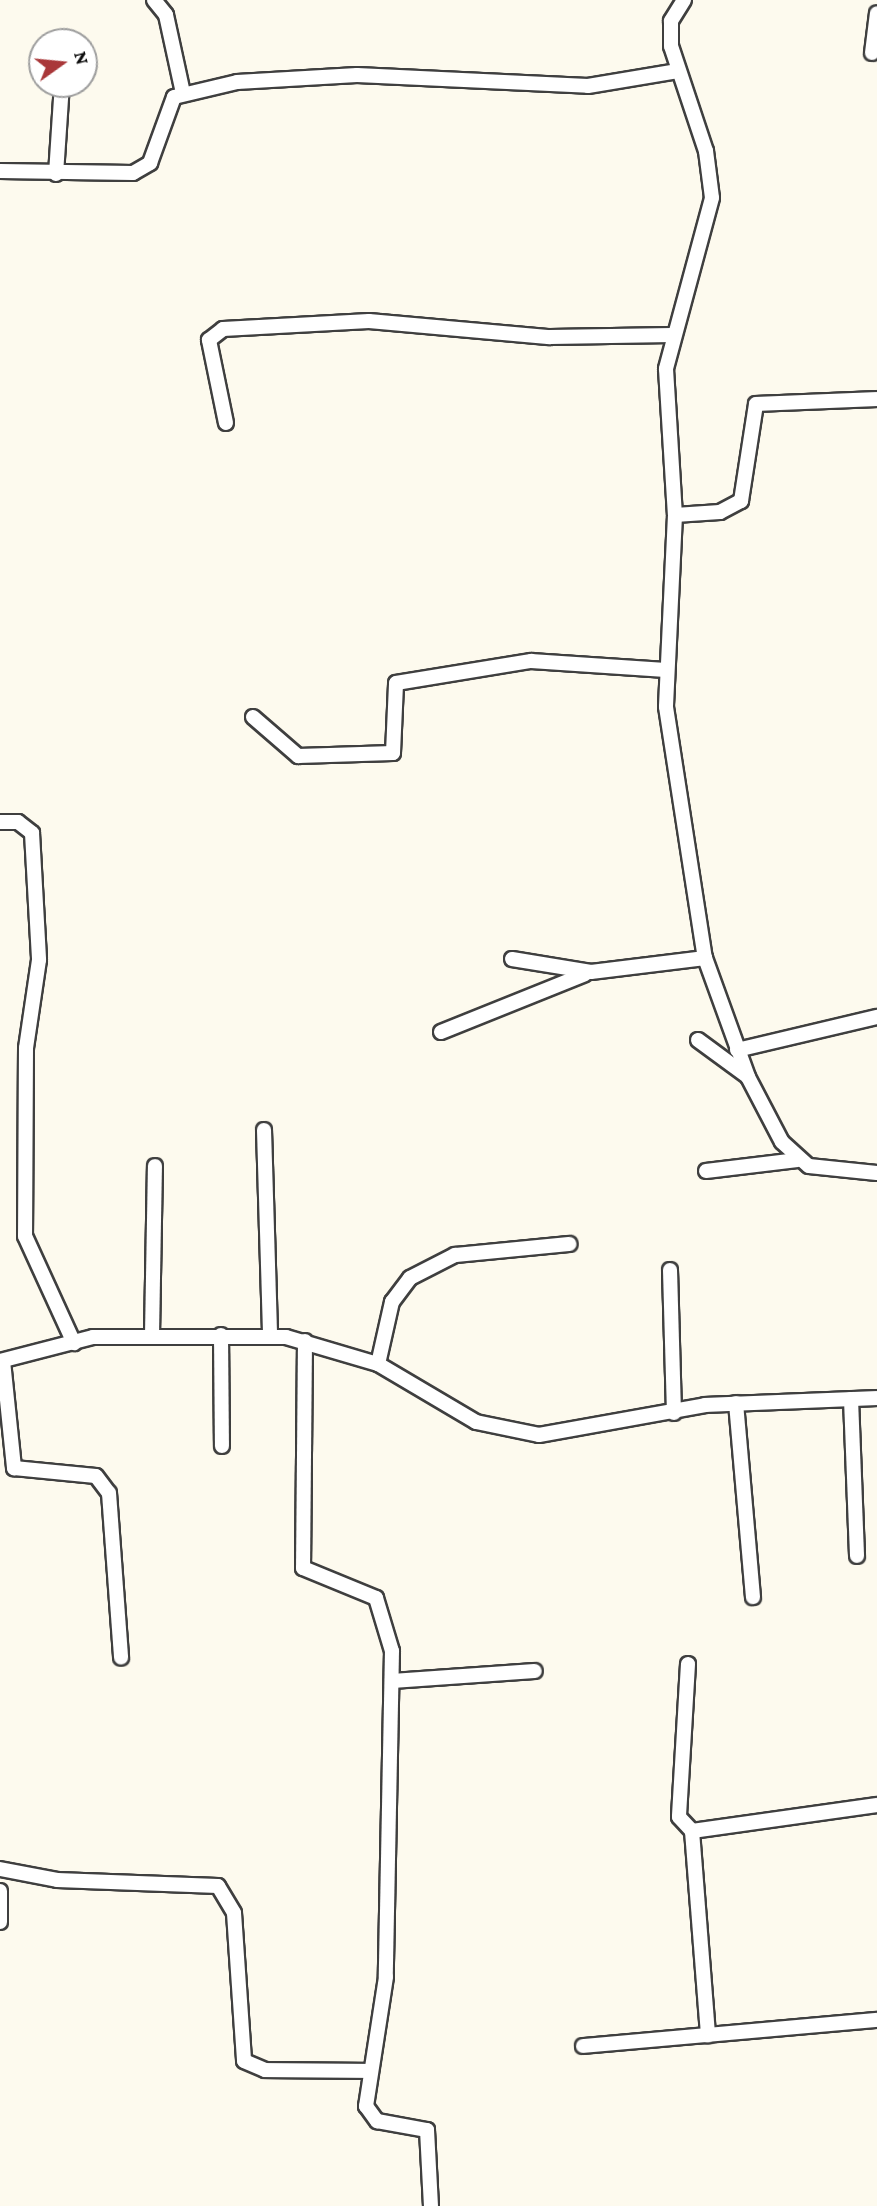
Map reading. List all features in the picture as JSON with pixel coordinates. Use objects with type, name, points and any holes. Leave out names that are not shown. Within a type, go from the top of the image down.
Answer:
[{"type":"street","points":[[154,0],[166,15],[183,93]]},
{"type":"street","points":[[684,0],[670,33],[678,71],[706,151],[712,198],[672,335],[666,369],[675,515],[666,670],[705,958],[748,1077],[797,1160]]},
{"type":"street","points":[[872,53],[877,13]]},
{"type":"street","points":[[0,171],[56,174],[144,169],[168,106],[183,93],[291,76],[588,86],[678,71]]},
{"type":"street","points":[[56,174],[61,98]]},
{"type":"street","points":[[226,422],[209,340],[223,329],[369,321],[550,337],[672,335]]},
{"type":"street","points":[[675,515],[720,512],[741,501],[756,404],[877,400]]},
{"type":"street","points":[[253,717],[299,756],[393,753],[396,682],[531,661],[666,670]]},
{"type":"street","points":[[0,822],[18,822],[32,833],[38,947],[26,1048],[25,1236],[74,1343]]},
{"type":"street","points":[[441,1032],[591,972],[705,958]]},
{"type":"street","points":[[512,959],[591,972]]},
{"type":"street","points":[[737,1050],[877,1017]]},
{"type":"street","points":[[698,1040],[748,1077]]},
{"type":"street","points":[[264,1130],[270,1336]]},
{"type":"street","points":[[706,1171],[797,1160],[877,1173]]},
{"type":"street","points":[[152,1335],[155,1166]]},
{"type":"street","points":[[378,1364],[392,1302],[419,1272],[455,1255],[569,1244]]},
{"type":"street","points":[[670,1270],[674,1413]]},
{"type":"street","points":[[121,1658],[109,1493],[96,1476],[14,1468],[1,1361],[74,1343],[152,1335],[270,1336],[305,1341],[378,1364],[476,1422],[512,1433],[579,1430],[736,1404],[877,1398]]},
{"type":"street","points":[[221,1335],[222,1446]]},
{"type":"street","points":[[305,1341],[301,1560],[309,1576],[376,1598],[392,1650],[386,1977],[371,2071],[369,2116],[427,2130],[431,2206]]},
{"type":"street","points":[[851,1399],[857,1556]]},
{"type":"street","points":[[736,1404],[753,1597]]},
{"type":"street","points":[[688,1664],[679,1817],[692,1831],[708,2035]]},
{"type":"street","points":[[392,1681],[535,1671]]},
{"type":"street","points":[[692,1831],[877,1805]]},
{"type":"street","points":[[0,1869],[71,1881],[218,1886],[234,1913],[244,2061],[265,2070],[371,2071]]},
{"type":"street","points":[[0,1891],[0,1922]]},
{"type":"street","points":[[583,2046],[877,2020]]}]
